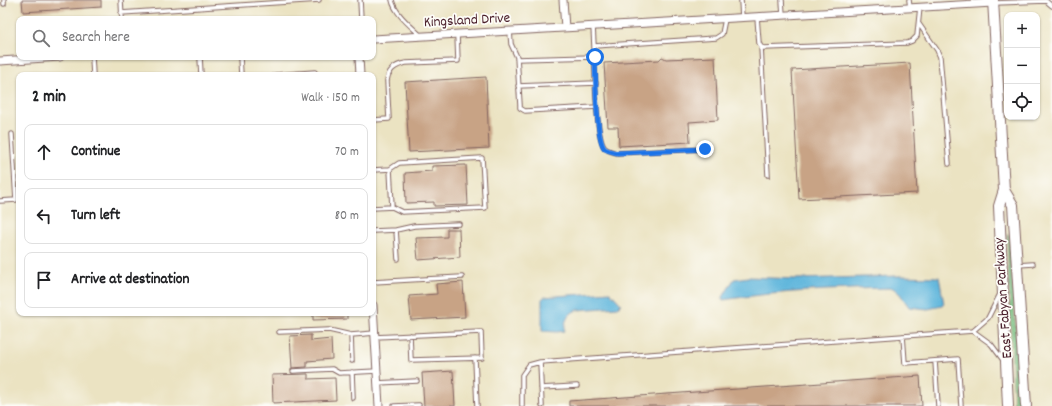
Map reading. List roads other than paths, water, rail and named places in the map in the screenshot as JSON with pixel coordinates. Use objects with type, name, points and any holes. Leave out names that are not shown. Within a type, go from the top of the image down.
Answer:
[{"type":"main road","name":"East Fabyan Parkway","points":[[993,2],[1004,190],[999,206],[1008,406]]},
{"type":"main road","name":"East Fabyan Parkway","points":[[1004,190],[1013,205],[1026,406]]},
{"type":"street","points":[[563,0],[565,28]]},
{"type":"street","name":"Kingsland Drive","points":[[376,39],[993,2]]},
{"type":"street","points":[[0,60],[16,59]]},
{"type":"street","points":[[359,60],[360,72]]},
{"type":"street","points":[[374,316],[379,406]]},
{"type":"lane","points":[[121,0],[122,13],[319,0]]},
{"type":"lane","points":[[360,0],[361,16]]},
{"type":"lane","points":[[392,0],[392,4],[398,13],[421,36]]},
{"type":"lane","points":[[740,0],[742,18]]},
{"type":"lane","points":[[782,0],[783,15]]},
{"type":"lane","points":[[909,0],[910,8]]},
{"type":"lane","points":[[993,2],[1046,1],[1052,6]]},
{"type":"lane","points":[[761,46],[769,49],[907,43],[912,41],[917,36],[920,7]]},
{"type":"lane","points":[[757,17],[759,43],[761,46],[768,175]]},
{"type":"lane","points":[[594,46],[716,38],[722,34],[725,19]]},
{"type":"lane","points":[[919,24],[937,50],[940,57],[949,164]]},
{"type":"lane","points":[[593,26],[600,141],[605,149],[617,153],[705,149]]},
{"type":"lane","points":[[510,31],[511,44],[517,59],[520,108],[525,111],[597,107]]},
{"type":"lane","points":[[376,120],[389,119],[387,81],[392,69],[406,63],[458,61],[457,34]]},
{"type":"lane","points":[[517,59],[595,57]]},
{"type":"lane","points":[[92,60],[93,72]]},
{"type":"lane","points":[[200,60],[201,72]]},
{"type":"lane","points":[[240,60],[241,72]]},
{"type":"lane","points":[[518,86],[596,83]]},
{"type":"lane","points":[[0,201],[16,200],[12,134]]},
{"type":"lane","points":[[376,170],[390,169],[399,163],[482,158],[485,208],[402,212],[392,207],[376,208]]},
{"type":"lane","points":[[390,169],[392,207]]},
{"type":"lane","points":[[376,232],[396,230],[414,226],[459,224]]},
{"type":"lane","points":[[396,230],[398,259]]},
{"type":"lane","points":[[1017,265],[1033,264]]},
{"type":"lane","points":[[376,282],[462,277]]},
{"type":"lane","points":[[522,406],[522,375],[529,365],[540,362],[973,331],[988,318],[1002,287]]},
{"type":"lane","points":[[279,332],[329,330],[351,335],[410,335],[481,332],[482,358],[411,360],[410,335]]},
{"type":"lane","points":[[973,331],[991,344],[1006,365]]},
{"type":"lane","points":[[351,335],[352,361]]},
{"type":"lane","points":[[903,336],[905,363],[958,359],[961,406]]},
{"type":"lane","points":[[475,358],[477,406]]},
{"type":"lane","points":[[935,361],[938,406]]},
{"type":"lane","points":[[540,362],[542,406]]},
{"type":"lane","points":[[293,371],[332,369],[339,373],[377,371]]},
{"type":"lane","points":[[352,372],[354,398]]},
{"type":"lane","points":[[378,383],[417,381]]},
{"type":"lane","points":[[541,388],[577,386]]},
{"type":"lane","points":[[394,406],[419,405]]},
{"type":"water","points":[[899,276],[939,277],[944,304],[942,306],[928,309],[909,307],[900,294],[893,288],[765,294],[723,300],[723,297],[734,279],[748,277],[796,279]]},
{"type":"water","points":[[610,292],[621,304],[618,307],[577,310],[567,318],[564,331],[542,331],[542,299],[544,297]]}]
